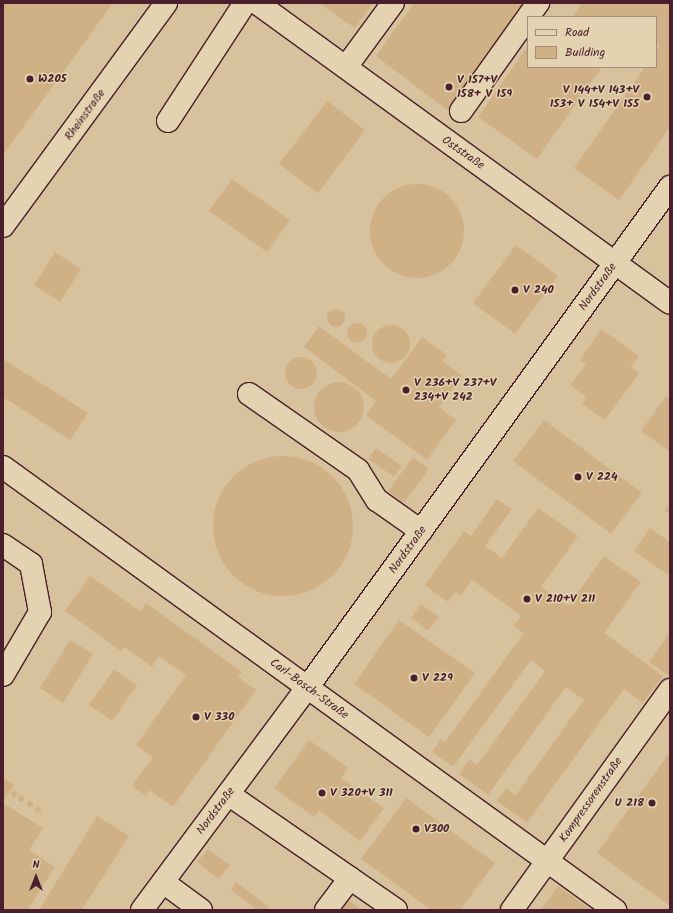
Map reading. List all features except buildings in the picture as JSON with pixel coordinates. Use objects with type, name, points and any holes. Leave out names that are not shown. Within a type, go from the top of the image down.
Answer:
[{"type":"street","name":"Rheinstraße","points":[[3,226],[166,3]]},
{"type":"street","points":[[168,122],[245,3]]},
{"type":"street","name":"Oststraße","points":[[257,3],[616,262],[670,303]]},
{"type":"street","points":[[346,67],[393,3]]},
{"type":"street","points":[[529,16],[538,3]]},
{"type":"street","points":[[461,110],[527,18]]},
{"type":"street","name":"Nordstraße","points":[[142,910],[307,688],[670,187]]},
{"type":"street","points":[[249,394],[358,470],[377,500],[421,531]]},
{"type":"street","name":"Carl-Bosch-Straße","points":[[3,467],[615,910]]},
{"type":"street","points":[[3,545],[31,564],[40,612],[6,664]]},
{"type":"street","name":"Kompressorenstraße","points":[[512,910],[548,862],[670,690]]},
{"type":"street","points":[[228,794],[396,910]]},
{"type":"street","points":[[326,910],[350,878]]},
{"type":"street","points":[[163,882],[202,910]]},
{"type":"shaded area","points":[[3,3],[670,3],[670,910],[3,910]]},
{"type":"place","name":"W205","points":[[30,79]]},
{"type":"place","name":"V 157+V 158+ V 159","points":[[449,87]]},
{"type":"place","name":"V 144+V 143+V 153+ V 154+V 155","points":[[647,97]]},
{"type":"place","name":"V 240","points":[[515,290]]},
{"type":"place","name":"V 236+V 237+V 234+V 242","points":[[406,390]]},
{"type":"place","name":"V 224","points":[[578,477]]},
{"type":"place","name":"V 210+V 211","points":[[527,599]]},
{"type":"place","name":"V 229","points":[[414,678]]},
{"type":"place","name":"V 330","points":[[196,717]]},
{"type":"place","name":"V 320+V 311","points":[[322,793]]},
{"type":"place","name":"U 218","points":[[652,803]]},
{"type":"place","name":"V300","points":[[416,829]]}]
